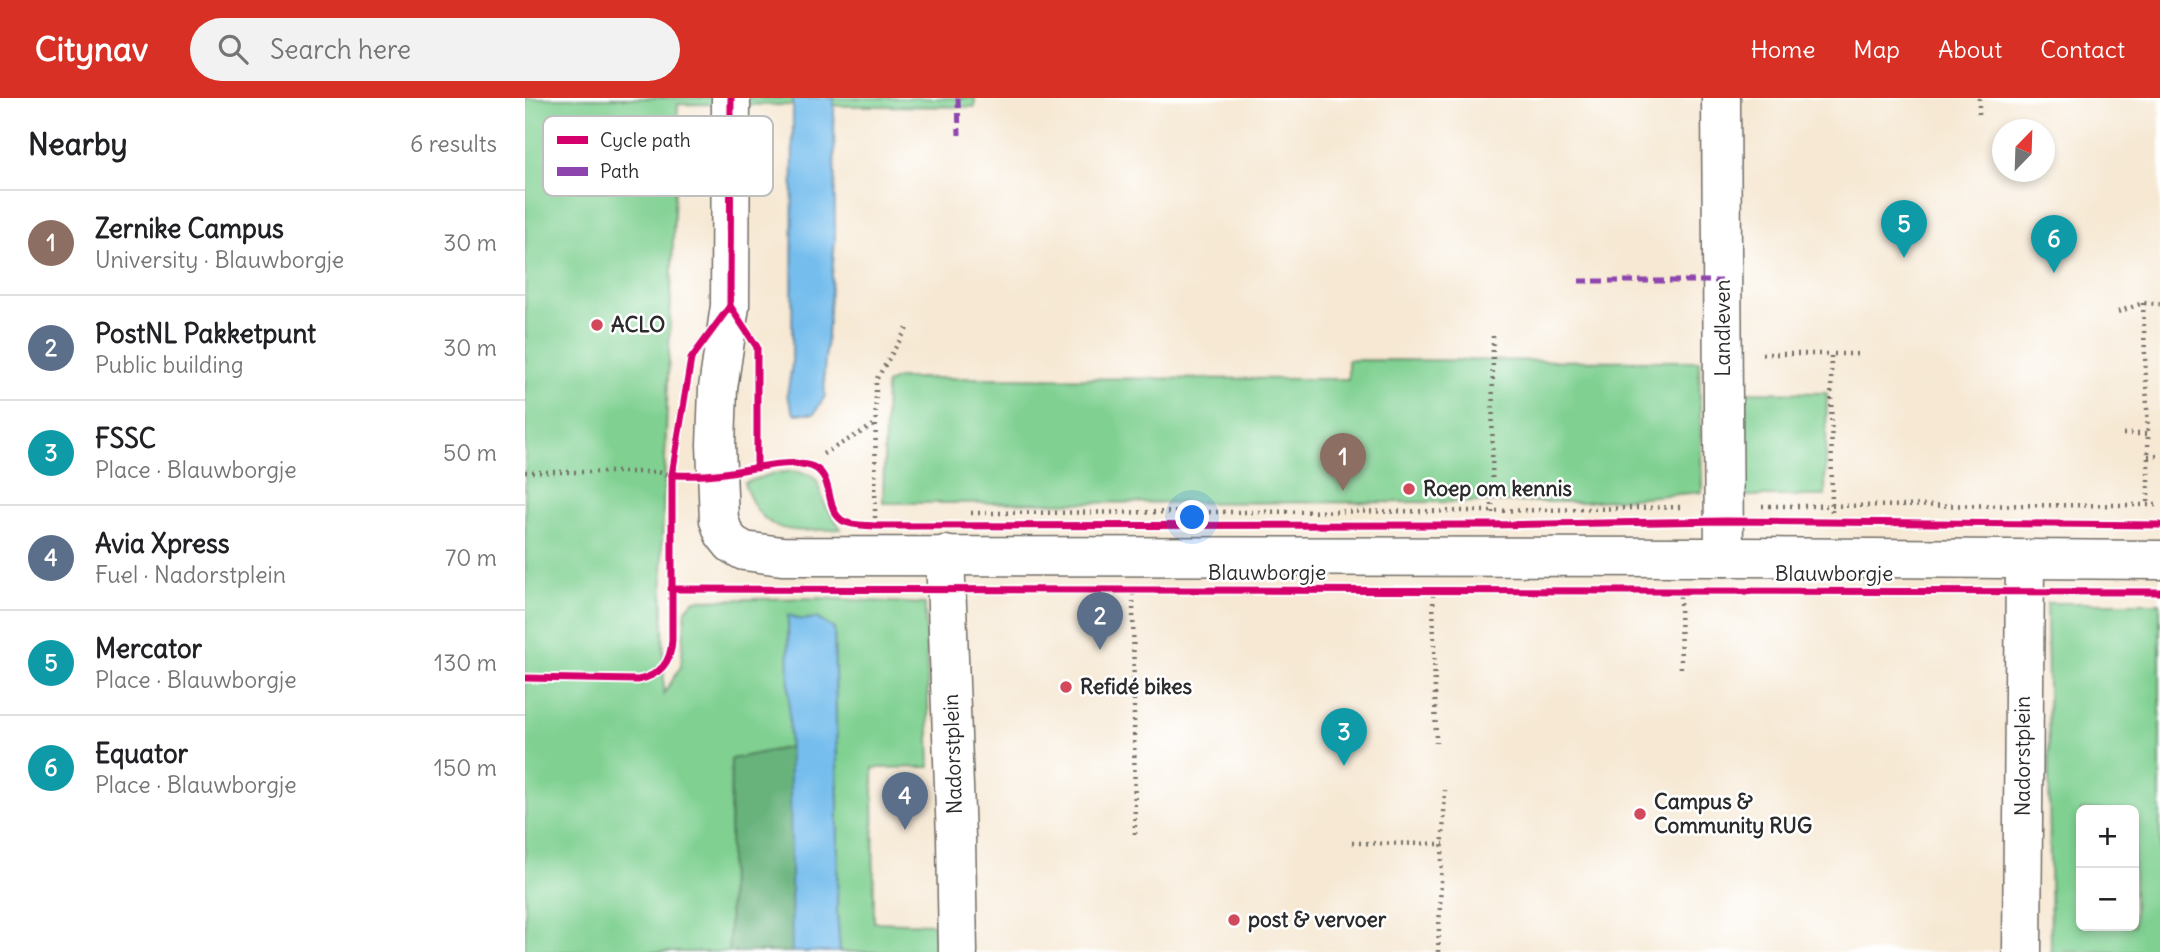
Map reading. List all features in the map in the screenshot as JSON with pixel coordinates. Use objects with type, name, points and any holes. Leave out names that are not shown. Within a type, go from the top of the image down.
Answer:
[{"type":"street","name":"Blauwborgje","points":[[730,98],[730,116]]},
{"type":"street","name":"Landleven","points":[[1721,98],[1724,557]]},
{"type":"street","name":"Blauwborgje","points":[[730,196],[730,306],[719,388],[716,474],[719,520],[724,534],[732,544],[744,551],[782,556],[2160,560]]},
{"type":"street","name":"Nadorstplein","points":[[946,555],[958,952]]},
{"type":"street","name":"Nadorstplein","points":[[2022,952],[2025,560]]},
{"type":"path","points":[[1979,98],[1979,114]]},
{"type":"path","points":[[2117,312],[2143,303],[2160,304]]},
{"type":"path","points":[[2143,303],[2148,505]]},
{"type":"path","points":[[875,526],[876,380],[909,325]]},
{"type":"path","points":[[1492,512],[1493,331]]},
{"type":"path","points":[[1831,354],[1832,523]]},
{"type":"path","points":[[1723,355],[1860,354]]},
{"type":"path","points":[[823,454],[874,425]]},
{"type":"path","points":[[2123,434],[2148,434]]},
{"type":"path","points":[[2148,456],[2160,456]]},
{"type":"path","points":[[673,486],[674,464]]},
{"type":"path","points":[[525,471],[716,474]]},
{"type":"path","points":[[958,513],[1492,512],[1724,507],[2160,505]]},
{"type":"path","points":[[1818,523],[1845,523]]},
{"type":"path","points":[[1120,590],[1147,590]]},
{"type":"path","points":[[1133,590],[1135,839]]},
{"type":"path","points":[[1420,591],[1445,591]]},
{"type":"path","points":[[1433,591],[1436,743]]},
{"type":"path","points":[[1667,591],[1691,591]]},
{"type":"path","points":[[1680,591],[1681,672]]},
{"type":"path","points":[[1438,952],[1445,790]]},
{"type":"path","points":[[1352,843],[1444,844]]},
{"type":"green space","name":"ACLO","points":[[525,98],[975,98],[975,107],[678,104],[678,116],[543,116],[543,196],[675,196],[662,542],[664,694],[681,666],[686,609],[694,600],[818,598],[925,604],[930,767],[873,768],[874,922],[934,924],[935,952],[840,952],[837,912],[838,807],[834,629],[816,618],[802,620],[788,615],[791,747],[731,759],[729,952],[525,952]]},
{"type":"green space","points":[[1348,360],[1699,361],[1702,492],[1584,502],[883,503],[886,384],[897,378],[1348,379]]},
{"type":"green space","points":[[1746,392],[1827,393],[1825,496],[1745,496]]},
{"type":"green space","points":[[793,471],[811,475],[817,481],[824,503],[841,529],[808,531],[781,528],[760,514],[744,483],[771,474]]},
{"type":"green space","points":[[2047,603],[2160,603],[2160,952],[2051,952]]},
{"type":"green space","points":[[791,747],[792,952],[729,952],[731,759]]},
{"type":"water","points":[[793,98],[834,98],[835,240],[824,372],[825,396],[814,414],[794,414],[787,395],[792,365]]},
{"type":"water","points":[[788,615],[802,620],[816,618],[834,629],[838,807],[837,912],[840,952],[792,952]]},
{"type":"marked path","points":[[958,98],[959,135]]},
{"type":"marked path","points":[[1579,281],[1722,281]]},
{"type":"cycle path","points":[[731,98],[731,116]]},
{"type":"cycle path","points":[[731,196],[730,306],[757,347],[757,468]]},
{"type":"cycle path","points":[[525,678],[638,680],[652,675],[667,661],[672,640],[672,475],[691,359],[730,306]]},
{"type":"cycle path","points":[[672,475],[710,475],[774,465],[807,465],[822,474],[833,508],[843,521],[854,525],[875,526],[1492,525],[1724,521],[2160,525]]},
{"type":"cycle path","points":[[671,589],[2160,592]]},
{"type":"place","name":"Mercator","points":[[1904,258]]},
{"type":"place","name":"Equator","points":[[2054,273]]},
{"type":"place","name":"ACLO","points":[[597,325]]},
{"type":"place","name":"Roep om kennis","points":[[1409,489]]},
{"type":"place","name":"Zernike Campus","points":[[1343,491]]},
{"type":"place","name":"PostNL Pakketpunt","points":[[1100,650]]},
{"type":"place","name":"Refidé bikes","points":[[1066,687]]},
{"type":"place","name":"FSSC","points":[[1344,766]]},
{"type":"place","name":"Campus & Community RUG","points":[[1640,814]]},
{"type":"place","name":"Avia Xpress","points":[[905,830]]},
{"type":"place","name":"post & vervoer","points":[[1234,920]]}]
